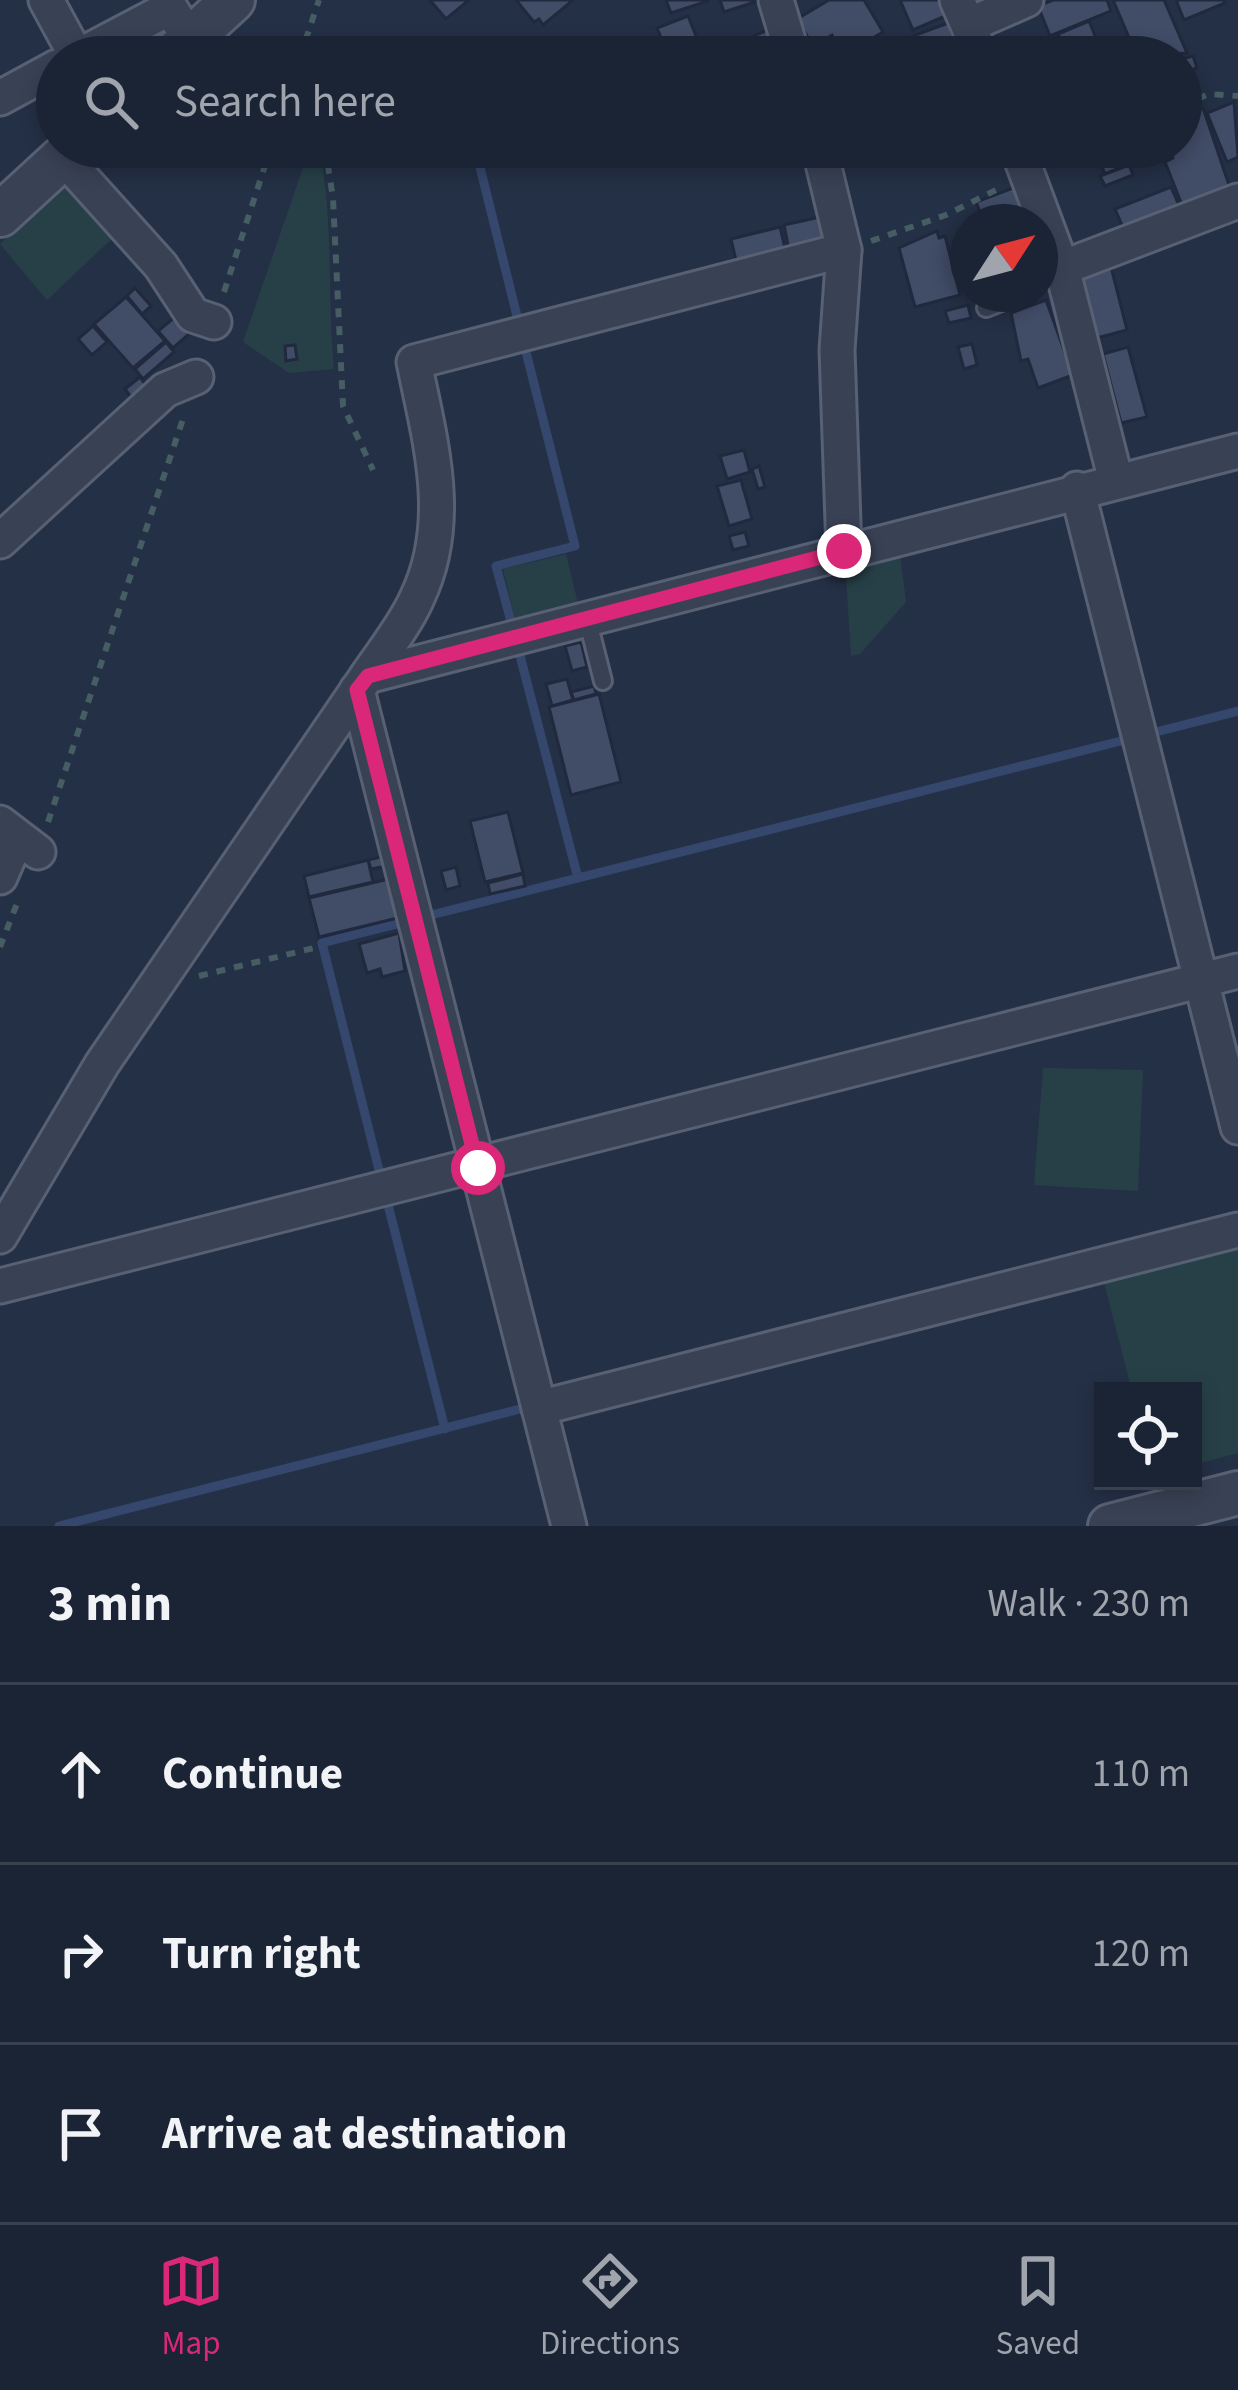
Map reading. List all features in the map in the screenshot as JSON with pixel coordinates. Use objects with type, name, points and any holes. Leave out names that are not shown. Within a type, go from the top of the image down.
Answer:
[{"type":"street","points":[[46,0],[66,36]]},
{"type":"street","points":[[193,36],[233,0]]},
{"type":"street","points":[[969,28],[1026,0]]},
{"type":"street","points":[[788,5],[791,36]]},
{"type":"street","points":[[117,36],[170,8],[177,36]]},
{"type":"street","points":[[0,98],[36,79]]},
{"type":"street","points":[[0,215],[51,168]]},
{"type":"street","points":[[81,168],[161,266],[194,315],[214,322]]},
{"type":"street","points":[[824,168],[844,250],[837,350],[844,551]]},
{"type":"street","points":[[1024,168],[1034,204]]},
{"type":"street","points":[[1058,276],[1238,201]]},
{"type":"street","points":[[0,1236],[154,987],[418,597],[435,538],[439,494],[414,362],[844,250]]},
{"type":"street","points":[[1058,287],[1116,481]]},
{"type":"street","points":[[0,541],[165,390],[196,377]]},
{"type":"street","points":[[362,683],[586,617],[1238,451]]},
{"type":"street","points":[[1077,490],[1238,1127]]},
{"type":"street","points":[[362,683],[568,1526]]},
{"type":"street","points":[[0,878],[18,838]]},
{"type":"street","points":[[0,1286],[1238,971]]},
{"type":"street","points":[[539,1408],[1238,1230]]},
{"type":"street","points":[[1110,1526],[1238,1493]]},
{"type":"lane","points":[[586,617],[603,681]]},
{"type":"path","points":[[307,36],[319,0]]},
{"type":"path","points":[[1202,97],[1238,96]]},
{"type":"path","points":[[214,322],[264,168]]},
{"type":"path","points":[[328,168],[336,356],[343,406],[373,470]]},
{"type":"path","points":[[844,250],[946,215],[1020,178],[1020,168]]},
{"type":"path","points":[[0,947],[18,838],[196,377]]},
{"type":"path","points":[[154,987],[318,947]]},
{"type":"green space","points":[[303,168],[322,168],[334,369],[289,373],[243,342]]},
{"type":"green space","points":[[61,187],[79,189],[119,232],[47,300],[0,244]]},
{"type":"green space","points":[[899,547],[906,602],[860,654],[851,656],[845,560]]},
{"type":"green space","points":[[566,554],[580,612],[517,627],[503,569]]},
{"type":"green space","points":[[1043,1068],[1143,1070],[1138,1191],[1034,1185]]},
{"type":"green space","points":[[1238,1236],[1238,1453],[1202,1463],[1202,1382],[1130,1382],[1101,1271]]},
{"type":"building","points":[[430,0],[469,0],[446,19]]},
{"type":"building","points":[[516,0],[573,0],[543,25],[539,19],[534,22]]},
{"type":"building","points":[[666,0],[708,0],[708,1],[671,13]]},
{"type":"building","points":[[720,0],[761,0],[724,12]]},
{"type":"building","points":[[829,0],[864,0],[883,32],[876,36],[807,36],[797,19]]},
{"type":"building","points":[[900,0],[944,0],[950,14],[913,30]]},
{"type":"building","points":[[1053,0],[1107,0],[1111,11],[1050,36],[1038,6]]},
{"type":"building","points":[[1113,0],[1164,0],[1180,36],[1128,36]]},
{"type":"building","points":[[1176,0],[1224,0],[1225,3],[1184,20]]},
{"type":"building","points":[[688,16],[696,36],[660,36],[657,28]]},
{"type":"building","points":[[1089,21],[1095,36],[1059,36]]},
{"type":"building","points":[[948,23],[953,36],[913,36]]},
{"type":"building","points":[[773,28],[776,36],[754,36]]},
{"type":"building","points":[[1234,102],[1238,157],[1227,162],[1207,113]]},
{"type":"building","points":[[1202,108],[1231,191],[1184,210],[1167,168],[1202,168]]},
{"type":"building","points":[[1121,168],[1130,168],[1133,175],[1105,186],[1100,176]]},
{"type":"building","points":[[1024,184],[1032,204],[977,204]]},
{"type":"building","points":[[1171,187],[1181,210],[1125,232],[1115,209]]},
{"type":"building","points":[[820,217],[827,246],[790,255],[784,225]]},
{"type":"building","points":[[780,227],[787,257],[738,269],[731,239]]},
{"type":"building","points":[[937,231],[939,238],[945,236],[950,298],[915,307],[899,248]]},
{"type":"building","points":[[1111,267],[1127,330],[1097,338],[1081,274]]},
{"type":"building","points":[[135,288],[151,306],[142,314],[127,296]]},
{"type":"building","points":[[126,297],[165,341],[133,368],[94,324]]},
{"type":"building","points":[[945,311],[970,312],[971,318],[949,323]]},
{"type":"building","points":[[1050,312],[1073,375],[1038,388],[1028,359],[1021,361],[1011,313]]},
{"type":"building","points":[[175,317],[189,334],[173,348],[158,331]]},
{"type":"building","points":[[93,326],[107,342],[92,355],[78,339]]},
{"type":"building","points":[[166,342],[174,352],[143,379],[135,369]]},
{"type":"building","points":[[972,344],[977,365],[964,369],[958,347]]},
{"type":"building","points":[[295,345],[297,359],[286,361],[285,346]]},
{"type":"building","points":[[1128,347],[1147,417],[1121,423],[1103,354]]},
{"type":"building","points":[[140,377],[149,390],[134,401],[125,389]]},
{"type":"building","points":[[744,450],[750,472],[727,479],[720,456]]},
{"type":"building","points":[[759,466],[765,487],[758,489],[752,469]]},
{"type":"building","points":[[741,480],[752,519],[729,526],[717,486]]},
{"type":"building","points":[[745,532],[749,546],[733,550],[729,536]]},
{"type":"building","points":[[581,642],[587,667],[572,671],[565,646]]},
{"type":"building","points":[[567,679],[573,700],[552,706],[546,684]]},
{"type":"building","points":[[594,686],[596,694],[574,700],[571,692]]},
{"type":"building","points":[[599,694],[621,782],[571,795],[549,707]]},
{"type":"building","points":[[508,812],[523,873],[485,882],[470,821]]},
{"type":"building","points":[[385,856],[387,866],[371,869],[368,860]]},
{"type":"building","points":[[368,860],[373,882],[309,897],[304,876]]},
{"type":"building","points":[[456,867],[460,886],[446,890],[441,871]]},
{"type":"building","points":[[523,874],[525,886],[490,894],[488,883]]},
{"type":"building","points":[[397,877],[406,916],[319,937],[309,898]]},
{"type":"building","points":[[399,933],[405,971],[382,977],[380,969],[367,973],[359,944]]},
{"type":"waterway","points":[[480,168],[519,324]]},
{"type":"waterway","points":[[512,625],[496,566],[575,546],[524,344]]},
{"type":"waterway","points":[[518,648],[578,878]]},
{"type":"waterway","points":[[1152,733],[1238,711]]},
{"type":"waterway","points":[[427,916],[1121,741]]},
{"type":"waterway","points":[[380,1174],[322,943],[405,922]]},
{"type":"waterway","points":[[387,1201],[445,1429]]},
{"type":"waterway","points":[[59,1526],[528,1407]]},
{"type":"route","points":[[478,1168],[357,690],[368,676],[844,551]]}]
